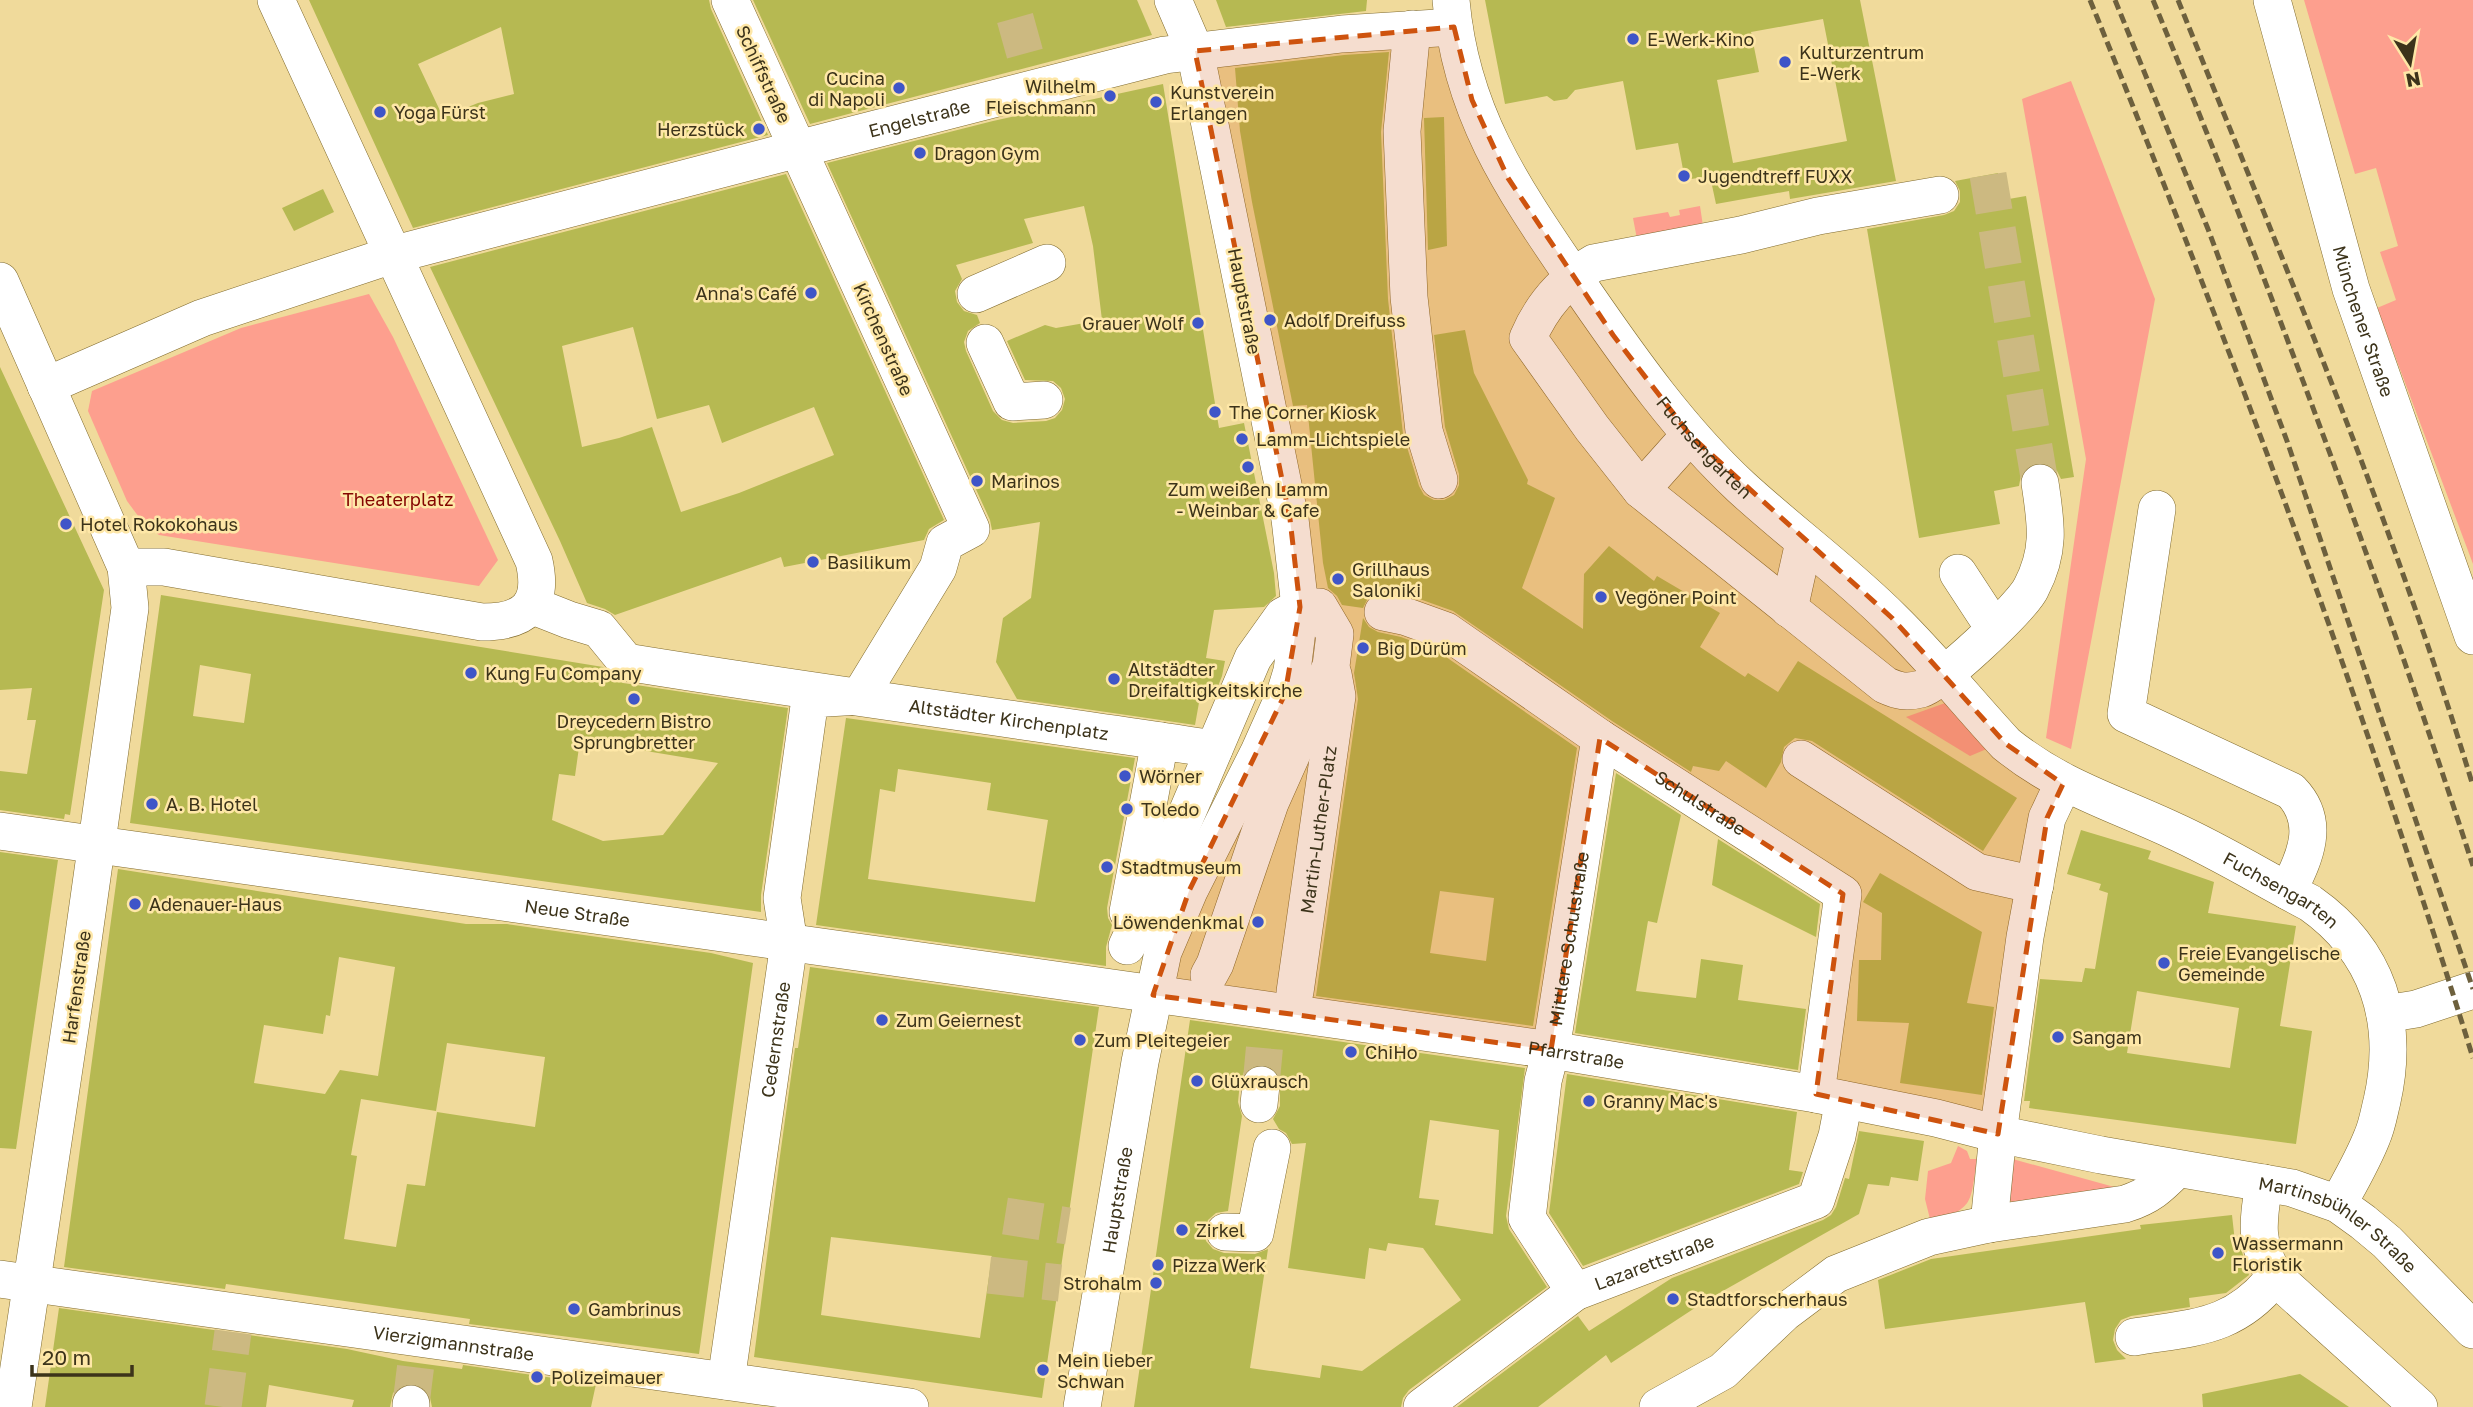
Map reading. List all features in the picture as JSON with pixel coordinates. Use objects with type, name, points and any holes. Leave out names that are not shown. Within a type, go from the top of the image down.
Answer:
[{"type":"street","points":[[0,281],[126,567],[164,567],[482,622],[513,619],[525,612],[531,605],[537,586],[534,561],[276,0]]},
{"type":"street","name":"Schiffstraße","points":[[730,0],[798,149]]},
{"type":"street","name":"Hauptstraße","points":[[1173,0],[1195,51],[1290,519],[1300,607]]},
{"type":"street","name":"Münchener Straße","points":[[2272,0],[2351,289],[2473,636]]},
{"type":"street","name":"Engelstraße","points":[[391,255],[798,149],[1032,80],[1165,55],[1342,34],[1412,29],[1452,13]]},
{"type":"street","name":"Fuchsengarten","points":[[1452,13],[1465,78],[1486,135],[1513,187],[1620,345],[1690,435],[1740,486],[1892,618],[2006,744],[2040,770],[2063,783],[2175,831],[2288,891],[2330,917],[2351,941],[2375,980],[2385,1014],[2389,1045],[2387,1076],[2373,1135],[2338,1204]]},
{"type":"street","points":[[1412,29],[1402,131],[1409,297],[1424,431],[1439,480]]},
{"type":"street","name":"Kirchenstraße","points":[[798,149],[971,529],[945,543],[938,568],[860,696]]},
{"type":"street","points":[[1940,195],[1818,216],[1741,235],[1594,263],[1572,275],[1545,305],[1528,338],[1592,428],[1641,490],[1885,685],[1902,692],[1924,689],[1944,676],[2031,589],[2048,534],[2040,483]]},
{"type":"street","points":[[46,386],[202,318],[391,255]]},
{"type":"street","points":[[976,294],[1048,262]]},
{"type":"street","points":[[985,343],[1012,402],[1044,400]]},
{"type":"street","points":[[1641,490],[1690,435]]},
{"type":"street","points":[[2157,509],[2126,714],[2291,791],[2300,800],[2307,822],[2307,850],[2288,891]]},
{"type":"street","points":[[1789,608],[1804,542]]},
{"type":"street","name":"Harfenstraße","points":[[13,1407],[16,1282],[96,845],[130,608],[126,567]]},
{"type":"street","points":[[1958,573],[1994,628]]},
{"type":"street","name":"Altstädter Kirchenplatz","points":[[531,605],[599,629],[626,662],[796,690],[860,696],[1160,741]]},
{"type":"street","points":[[1214,749],[1160,741],[1125,952],[1214,749],[1253,658],[1283,617],[1300,607]]},
{"type":"street","points":[[1153,995],[1163,952],[1189,891],[1259,752],[1284,694],[1292,671],[1300,607]]},
{"type":"street","name":"Martin-Luther-Platz","points":[[1300,607],[1319,607],[1335,634],[1331,666],[1270,803],[1209,966],[1245,984],[1300,1004],[1337,696],[1331,666]]},
{"type":"street","name":"Schulstraße","points":[[1383,612],[1407,617],[1446,632],[1600,738],[1843,894],[1830,1097]]},
{"type":"street","name":"Altstädter Kirchenplatz","points":[[810,699],[860,696]]},
{"type":"street","name":"Cedernstraße","points":[[737,1391],[789,943],[782,898],[810,699]]},
{"type":"street","name":"Mittlere Schulstraße","points":[[1575,1292],[1527,1218],[1543,1081],[1551,1050],[1600,738]]},
{"type":"street","points":[[1801,759],[1976,872],[2035,885]]},
{"type":"street","points":[[1989,1224],[1998,1134],[2025,937],[2047,818],[2063,783]]},
{"type":"street","name":"Neue Straße","points":[[0,831],[1153,995]]},
{"type":"street","points":[[2385,1014],[2416,1009],[2473,990]]},
{"type":"street","name":"Hauptstraße","points":[[1082,1407],[1153,995]]},
{"type":"street","name":"Pfarrstraße","points":[[1153,995],[1300,1004],[1830,1097],[1936,1118],[1998,1134]]},
{"type":"street","name":"Lazarettstraße","points":[[1422,1407],[1575,1292],[1816,1200],[1837,1136],[1830,1097]]},
{"type":"street","name":"Martinsbühler Straße","points":[[1998,1134],[2300,1190],[2338,1204],[2387,1242],[2473,1330]]},
{"type":"street","points":[[1226,1232],[1255,1233],[1272,1148]]},
{"type":"street","points":[[1658,1407],[1723,1371],[1784,1313],[1836,1274],[1929,1237],[1989,1224],[2125,1204],[2155,1191],[2177,1169]]},
{"type":"street","points":[[2264,1183],[2258,1224],[2259,1243],[2275,1277],[2418,1407]]},
{"type":"street","points":[[2134,1337],[2195,1327],[2232,1317],[2256,1299],[2275,1277]]},
{"type":"street","name":"Vierzigmannstraße","points":[[16,1282],[737,1391],[910,1407]]},
{"type":"highlighted area","points":[[1454,27],[1472,100],[1508,178],[1613,335],[1690,435],[1892,618],[2006,744],[2063,784],[2047,818],[1998,1134],[1816,1094],[1843,894],[1600,738],[1551,1050],[1153,995],[1189,891],[1285,694],[1300,607],[1290,519],[1195,51]]},
{"type":"green space","points":[[2304,0],[2473,0],[2473,564],[2377,308],[2396,300],[2380,252],[2398,246],[2376,168],[2355,174]]},
{"type":"green space","points":[[2071,81],[2155,299],[2071,749],[2046,738],[2086,459],[2022,99]]},
{"type":"green space","points":[[1700,206],[1703,226],[1637,239],[1633,218],[1668,212],[1670,217],[1680,215],[1679,210]]},
{"type":"green space","name":"Theaterplatz","points":[[369,294],[393,337],[498,560],[479,586],[159,535],[144,524],[127,501],[88,411],[92,391],[241,328]]},
{"type":"green space","points":[[1948,702],[1989,748],[1970,756],[1906,717]]},
{"type":"green space","points":[[1958,1146],[1967,1151],[1970,1159],[1977,1159],[1971,1195],[1963,1208],[1956,1213],[1931,1223],[1925,1199],[1928,1171],[1951,1163]]},
{"type":"green space","points":[[2009,1158],[2118,1188],[2018,1207],[2006,1197]]},
{"type":"building","points":[[309,0],[709,0],[768,135],[413,228]],"holes":[[[501,27],[514,94],[478,103],[443,117],[418,64]]]},
{"type":"building","points":[[753,0],[1137,0],[1152,35],[810,124]]},
{"type":"building","points":[[1216,0],[1367,0],[1366,11],[1226,27]]},
{"type":"building","points":[[1485,0],[1860,0],[1896,181],[1790,199],[1789,191],[1716,204],[1710,176],[1685,180],[1678,143],[1636,150],[1623,81],[1575,90],[1567,99],[1554,101],[1547,96],[1505,104]],"holes":[[[1823,19],[1847,141],[1733,163],[1717,80],[1759,72],[1751,32]]]},
{"type":"building","points":[[1389,52],[1381,132],[1388,299],[1403,434],[1424,495],[1434,500],[1444,500],[1454,495],[1459,485],[1459,474],[1445,427],[1434,335],[1465,330],[1474,373],[1528,480],[1527,484],[1555,498],[1522,588],[1583,629],[1584,574],[1609,546],[1654,581],[1657,576],[1720,613],[1700,647],[1745,677],[1748,673],[1778,692],[1798,661],[2017,798],[1983,851],[1812,741],[1795,738],[1784,747],[1781,762],[1766,788],[1726,761],[1719,771],[1693,766],[1691,772],[1453,611],[1387,591],[1377,592],[1368,598],[1363,608],[1342,605],[1328,588],[1323,563],[1307,405],[1293,406],[1252,202],[1240,131],[1235,68]]},
{"type":"building","points":[[1163,84],[1219,428],[1244,423],[1274,573],[1276,596],[1264,607],[1214,610],[1206,658],[1225,661],[1213,699],[1200,697],[1195,725],[1017,699],[996,662],[1003,618],[1031,598],[1040,522],[992,530],[990,520],[827,163],[993,121]],"holes":[[[1084,206],[1093,246],[1102,320],[1056,328],[1045,325],[1007,341],[1025,380],[1053,381],[1061,388],[1065,399],[1062,410],[1055,418],[1046,421],[1013,423],[1002,420],[993,411],[966,351],[964,342],[968,331],[980,323],[977,315],[964,311],[957,302],[955,291],[962,279],[956,265],[1033,243],[1024,219]]]},
{"type":"building","points":[[1444,117],[1447,246],[1428,250],[1424,118]]},
{"type":"building","points":[[1998,173],[2003,200],[2026,196],[2074,477],[2061,479],[2057,471],[2048,464],[2036,462],[2026,467],[2019,486],[1994,491],[2000,524],[1919,538],[1867,229],[1954,211],[1960,202],[1960,191],[1955,181]]},
{"type":"building","points":[[786,174],[944,520],[929,529],[924,540],[784,567],[781,557],[615,615],[587,603],[430,267]],"holes":[[[633,327],[657,419],[709,405],[722,443],[814,407],[834,455],[739,493],[681,512],[652,427],[582,447],[562,346]]]},
{"type":"building","points":[[323,189],[334,212],[294,231],[282,208]]},
{"type":"building","points":[[0,367],[104,590],[70,815],[65,814],[64,819],[0,810],[0,771],[27,774],[36,720],[27,720],[32,688],[0,690]]},
{"type":"building","points":[[161,595],[603,667],[610,676],[623,683],[788,708],[761,895],[761,912],[130,823]],"holes":[[[200,665],[251,674],[244,723],[193,716]],[[580,740],[718,763],[663,835],[603,841],[552,820],[559,774],[575,776]]]},
{"type":"building","points":[[1363,618],[1369,627],[1378,632],[1436,650],[1577,748],[1533,1026],[1316,996],[1358,699],[1354,673]],"holes":[[[1440,891],[1494,898],[1486,961],[1430,953]]]},
{"type":"building","points":[[846,718],[1135,758],[1107,908],[1112,925],[1106,947],[1106,966],[816,925]],"holes":[[[898,769],[991,783],[987,810],[1048,820],[1035,902],[868,879],[880,789],[895,792]]]},
{"type":"building","points":[[1616,773],[1681,815],[1657,923],[1648,921],[1636,991],[1696,998],[1701,959],[1743,965],[1738,1000],[1806,1009],[1798,1070],[1575,1033]]},
{"type":"building","points":[[2081,830],[2151,851],[2148,859],[2214,882],[2208,913],[2296,926],[2280,1026],[2312,1031],[2296,1144],[2029,1108],[2030,1101],[2024,1101],[2040,979],[2082,982],[2085,968],[2095,969],[2108,893],[2099,890],[2101,884],[2067,874]],"holes":[[[2137,991],[2239,1008],[2230,1068],[2127,1053]]]},
{"type":"building","points":[[1718,839],[1820,904],[1816,937],[1712,885]]},
{"type":"building","points":[[0,852],[58,860],[16,1149],[0,1148]]},
{"type":"building","points":[[118,869],[466,924],[507,924],[711,953],[753,963],[699,1354],[469,1324],[470,1319],[226,1284],[225,1289],[64,1267]],"holes":[[[339,957],[395,967],[378,1076],[340,1070],[325,1094],[254,1083],[264,1025],[323,1034],[326,1015],[330,1016]],[[447,1043],[545,1057],[535,1127],[437,1112],[425,1186],[407,1184],[396,1247],[344,1239],[357,1156],[351,1155],[361,1099],[436,1111]]]},
{"type":"building","points":[[1880,873],[1982,932],[1967,1003],[1994,1007],[1982,1095],[1900,1083],[1909,1023],[1857,1021],[1859,960],[1881,960],[1882,913],[1863,902]]},
{"type":"building","points":[[810,967],[1099,1007],[1042,1398],[754,1357],[795,1048],[798,1048]],"holes":[[[831,1237],[992,1256],[980,1338],[821,1315]]]},
{"type":"building","points":[[1190,1020],[1525,1068],[1506,1216],[1509,1229],[1547,1287],[1409,1390],[1401,1407],[1134,1407]],"holes":[[[1264,1064],[1274,1068],[1280,1077],[1280,1106],[1273,1119],[1292,1144],[1306,1143],[1288,1268],[1365,1279],[1369,1248],[1386,1251],[1388,1243],[1423,1248],[1461,1300],[1362,1371],[1322,1365],[1320,1378],[1250,1368],[1268,1249],[1255,1254],[1224,1253],[1213,1249],[1206,1241],[1204,1231],[1208,1220],[1216,1213],[1228,1211],[1242,1116],[1238,1102],[1240,1082],[1244,1072],[1252,1066]],[[1430,1120],[1499,1130],[1493,1234],[1435,1225],[1439,1200],[1419,1198]]]},
{"type":"building","points":[[1567,1074],[1797,1112],[1789,1170],[1803,1172],[1799,1184],[1583,1266],[1549,1213]]},
{"type":"building","points":[[1859,1131],[1924,1141],[1918,1181],[1891,1177],[1889,1186],[1868,1184],[1859,1214],[1707,1300],[1611,1363],[1606,1355],[1538,1407],[1457,1407],[1578,1316],[1589,1331],[1672,1278],[1831,1215],[1845,1178],[1849,1179]]},
{"type":"building","points":[[2232,1215],[2235,1242],[2239,1242],[2249,1275],[2226,1293],[2189,1298],[2190,1307],[2121,1320],[2115,1329],[2113,1340],[2117,1350],[2126,1359],[2095,1363],[2085,1302],[1885,1329],[1878,1280],[1931,1259],[2141,1229],[2140,1225]]},
{"type":"building","points":[[59,1308],[347,1349],[403,1361],[462,1369],[463,1365],[596,1384],[591,1407],[432,1407],[429,1393],[412,1383],[401,1386],[393,1393],[390,1407],[352,1407],[354,1400],[269,1385],[266,1407],[45,1407]]},
{"type":"building","points":[[2300,1374],[2349,1407],[2203,1407],[2202,1394]]},
{"type":"tunnel","points":[[1015,18],[1030,72]]},
{"type":"tunnel","points":[[1988,175],[2040,483]]},
{"type":"tunnel","points":[[1261,1085],[1266,1031]]},
{"type":"tunnel","points":[[1005,1216],[1068,1226]]},
{"type":"tunnel","points":[[989,1275],[1060,1283]]},
{"type":"tunnel","points":[[223,1407],[233,1332]]},
{"type":"tunnel","points":[[411,1404],[416,1363]]},
{"type":"railway","points":[[2090,0],[2194,262],[2293,525],[2386,790],[2473,1058]]},
{"type":"railway","points":[[2115,0],[2208,229],[2287,441],[2473,989]]},
{"type":"railway","points":[[2153,0],[2239,214],[2361,538],[2473,866]]},
{"type":"railway","points":[[2178,0],[2296,292],[2371,488],[2441,686],[2473,786]]},
{"type":"place","name":"E-Werk-Kino","points":[[1633,39]]},
{"type":"place","name":"Kulturzentrum E-Werk","points":[[1785,62]]},
{"type":"place","name":"Cucina di Napoli","points":[[899,88]]},
{"type":"place","name":"Wilhelm Fleischmann","points":[[1110,96]]},
{"type":"place","name":"Kunstverein Erlangen","points":[[1156,102]]},
{"type":"place","name":"Yoga Fürst","points":[[380,112]]},
{"type":"place","name":"Herzstück","points":[[759,129]]},
{"type":"place","name":"Dragon Gym","points":[[920,153]]},
{"type":"place","name":"Jugendtreff FUXX","points":[[1684,176]]},
{"type":"place","name":"Anna's Café","points":[[811,293]]},
{"type":"place","name":"Adolf Dreifuss","points":[[1270,320]]},
{"type":"place","name":"Grauer Wolf","points":[[1198,323]]},
{"type":"place","name":"The Corner Kiosk","points":[[1215,412]]},
{"type":"place","name":"Lamm-Lichtspiele","points":[[1242,439]]},
{"type":"place","name":"Zum weißen Lamm - Weinbar & Cafe","points":[[1248,467]]},
{"type":"place","name":"Marinos","points":[[977,481]]},
{"type":"place","name":"Hotel Rokokohaus","points":[[66,524]]},
{"type":"place","name":"Basilikum","points":[[813,562]]},
{"type":"place","name":"Grillhaus Saloniki","points":[[1338,579]]},
{"type":"place","name":"Vegöner Point","points":[[1601,597]]},
{"type":"place","name":"Big Dürüm","points":[[1363,648]]},
{"type":"place","name":"Kung Fu Company","points":[[471,673]]},
{"type":"place","name":"Altstädter Dreifaltigkeitskirche","points":[[1114,679]]},
{"type":"place","name":"Dreycedern Bistro Sprungbretter","points":[[634,699]]},
{"type":"place","name":"Wörner","points":[[1125,776]]},
{"type":"place","name":"A. B. Hotel","points":[[152,804]]},
{"type":"place","name":"Toledo","points":[[1127,809]]},
{"type":"place","name":"Stadtmuseum","points":[[1107,867]]},
{"type":"place","name":"Adenauer-Haus","points":[[135,904]]},
{"type":"place","name":"Löwendenkmal","points":[[1258,922]]},
{"type":"place","name":"Freie Evangelische Gemeinde","points":[[2164,963]]},
{"type":"place","name":"Zum Geiernest","points":[[882,1020]]},
{"type":"place","name":"Sangam","points":[[2058,1037]]},
{"type":"place","name":"Zum Pleitegeier","points":[[1080,1040]]},
{"type":"place","name":"ChiHo","points":[[1351,1052]]},
{"type":"place","name":"Glüxrausch","points":[[1197,1081]]},
{"type":"place","name":"Granny Mac's","points":[[1589,1101]]},
{"type":"place","name":"Zirkel","points":[[1182,1230]]},
{"type":"place","name":"Wassermann Floristik","points":[[2218,1253]]},
{"type":"place","name":"Pizza Werk","points":[[1158,1265]]},
{"type":"place","name":"Strohalm","points":[[1156,1283]]},
{"type":"place","name":"Stadtforscherhaus","points":[[1673,1299]]},
{"type":"place","name":"Gambrinus","points":[[574,1309]]},
{"type":"place","name":"Mein lieber Schwan","points":[[1043,1370]]},
{"type":"place","name":"Polizeimauer","points":[[537,1377]]}]
